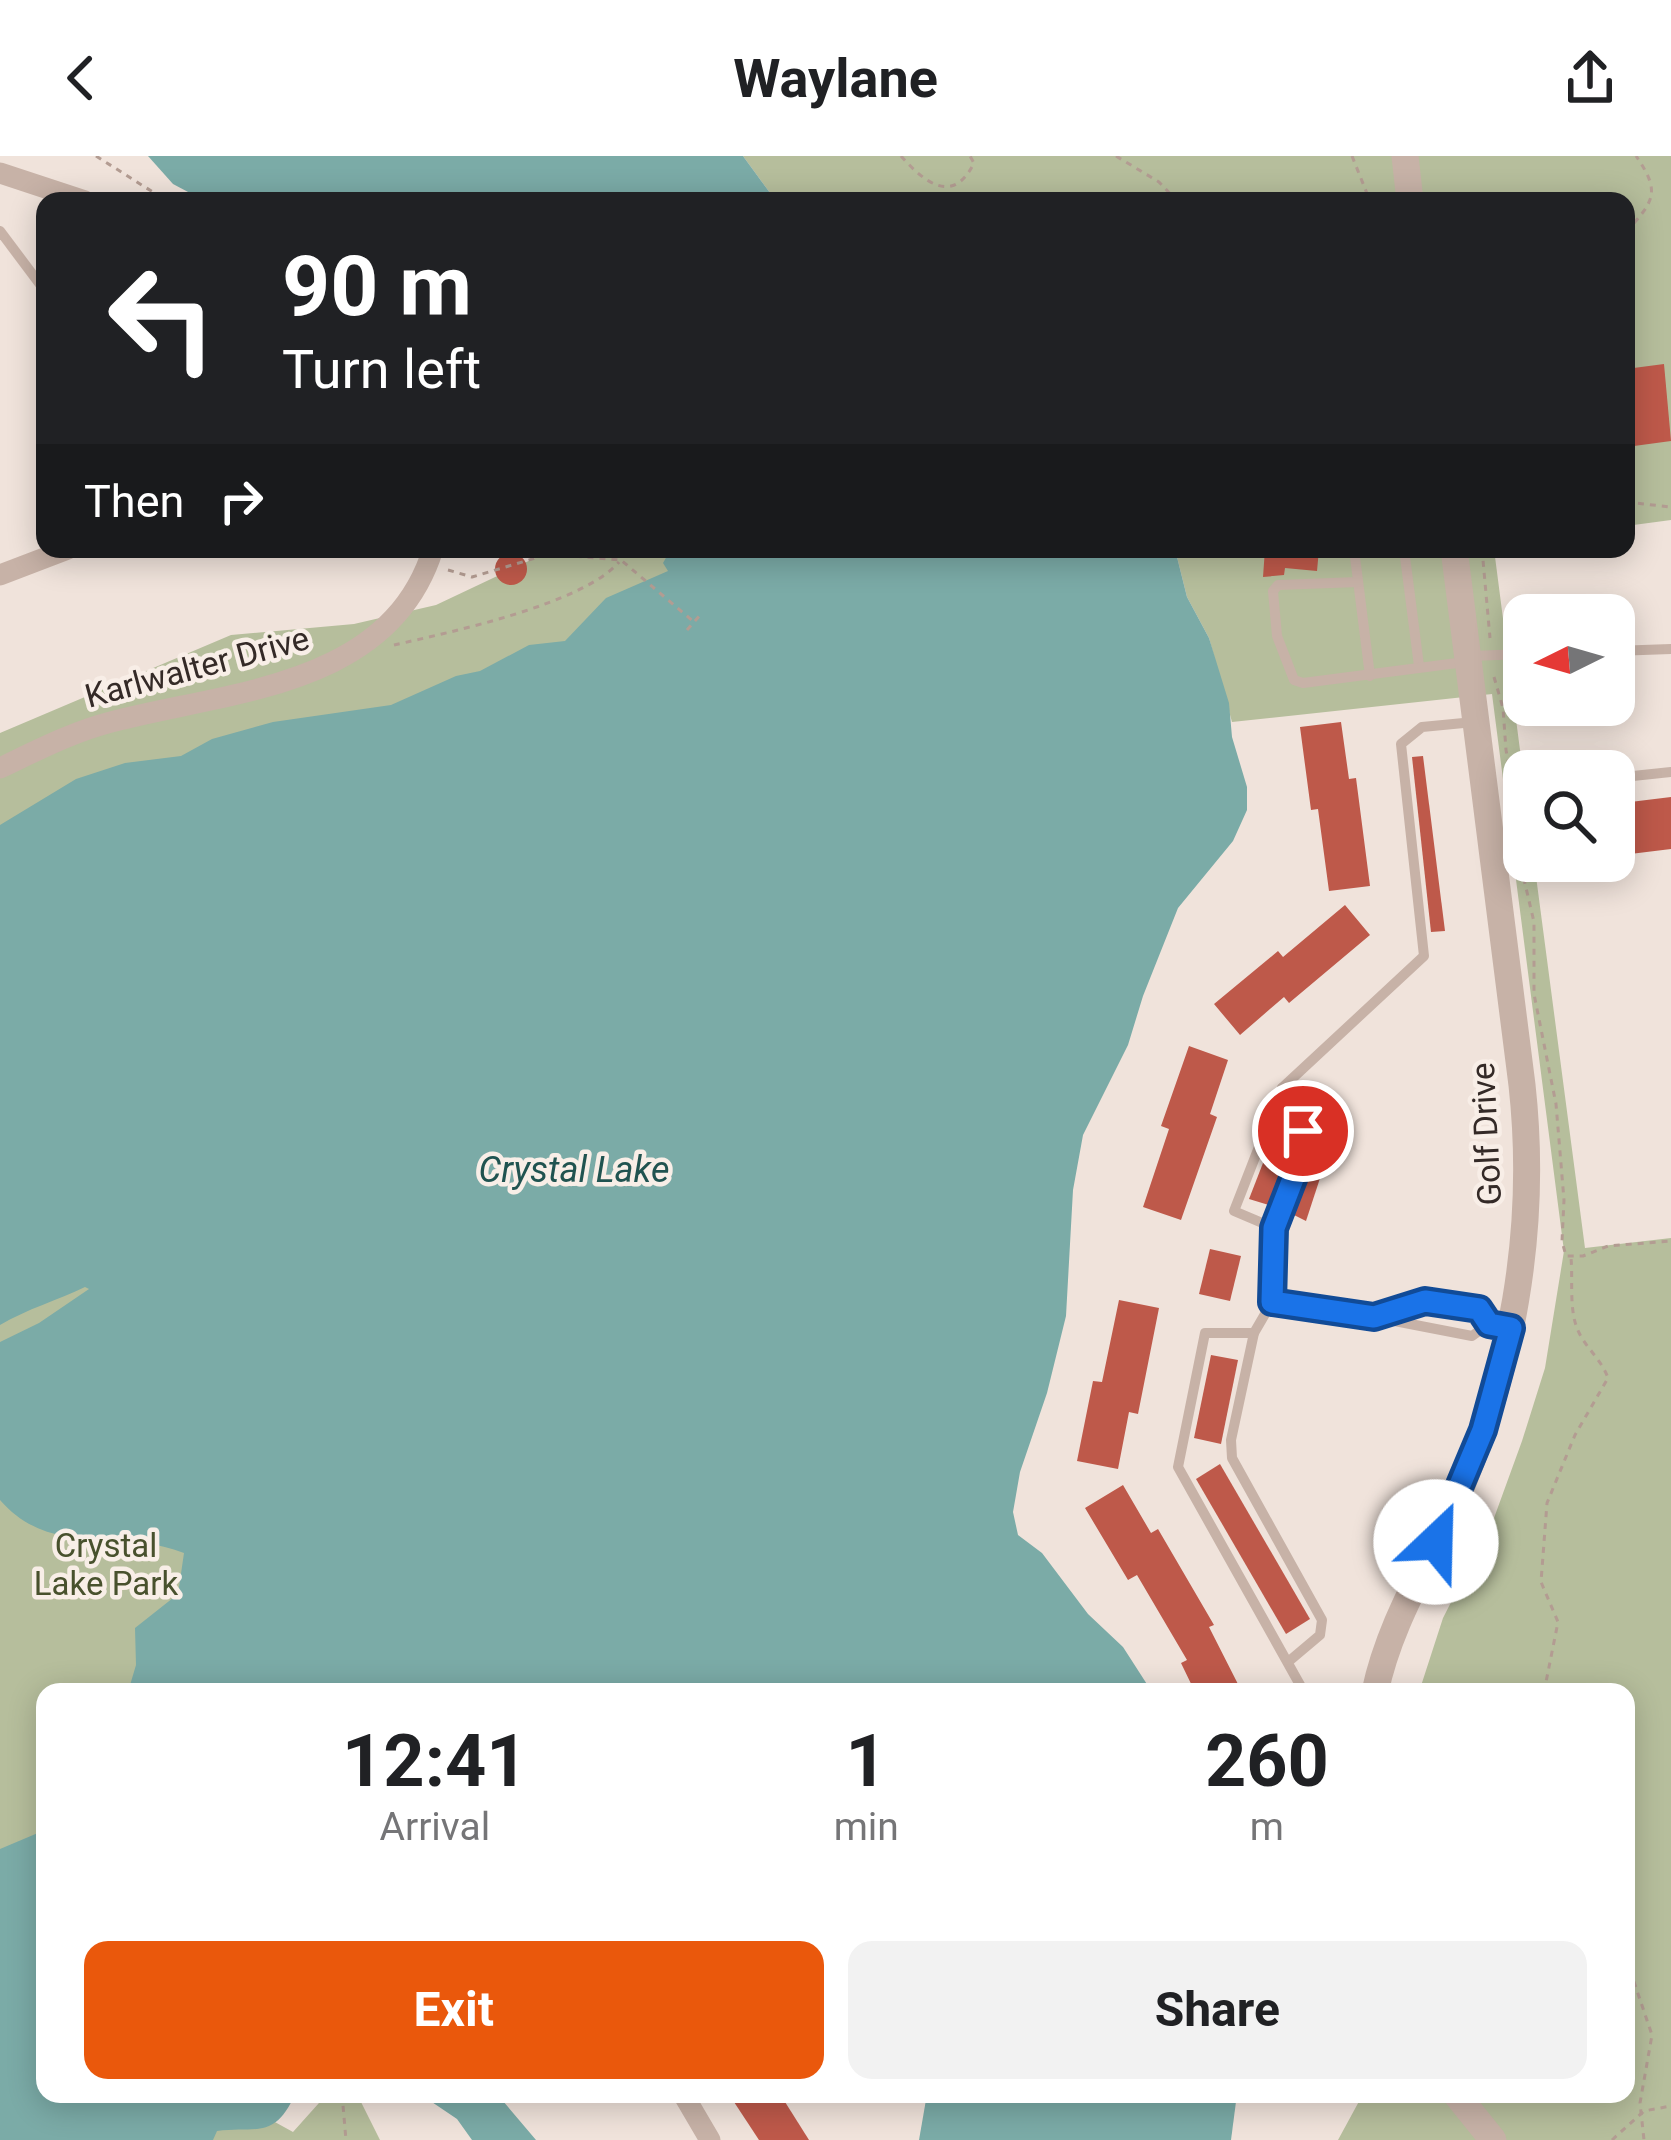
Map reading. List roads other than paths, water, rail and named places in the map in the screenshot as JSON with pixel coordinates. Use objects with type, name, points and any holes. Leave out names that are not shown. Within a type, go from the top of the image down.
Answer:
[{"type":"street","points":[[1405,156],[1409,192]]},
{"type":"street","points":[[0,173],[58,192]]},
{"type":"street","points":[[0,575],[44,558]]},
{"type":"street","name":"Karlwalter Drive","points":[[0,768],[100,725],[324,668],[357,651],[397,616],[429,558]]},
{"type":"street","name":"Golf Drive","points":[[1378,1683],[1393,1632],[1474,1455],[1500,1326],[1525,1238],[1527,1144],[1476,722],[1480,657],[1456,558]]},
{"type":"street","points":[[688,2103],[710,2140]]},
{"type":"street","points":[[1463,2103],[1493,2140]]},
{"type":"lane","points":[[0,230],[36,279]]},
{"type":"lane","points":[[1355,558],[1370,676]]},
{"type":"lane","points":[[1405,558],[1419,667]]},
{"type":"lane","points":[[1358,582],[1278,585],[1272,597],[1277,636],[1294,680],[1370,676],[1503,655]]},
{"type":"lane","points":[[1635,650],[1671,649]]},
{"type":"lane","points":[[1274,1228],[1234,1211],[1282,1088],[1424,956],[1401,744],[1422,727],[1476,722]]},
{"type":"lane","points":[[1635,776],[1671,772]]},
{"type":"lane","points":[[1282,1088],[1303,1131],[1303,1153],[1274,1228],[1272,1302],[1254,1333],[1231,1440],[1232,1458],[1322,1620],[1320,1635],[1288,1662]]},
{"type":"lane","points":[[1374,1317],[1425,1301],[1444,1302],[1479,1309],[1500,1326]]},
{"type":"lane","points":[[1272,1302],[1472,1336],[1500,1326]]},
{"type":"lane","points":[[1254,1333],[1205,1333],[1178,1467],[1299,1683]]},
{"type":"water","points":[[148,156],[743,156],[769,192],[188,192],[173,184]]},
{"type":"water","name":"Crystal Lake","points":[[666,558],[1177,558],[1187,597],[1209,638],[1229,703],[1232,737],[1247,787],[1247,810],[1233,841],[1178,908],[1128,1045],[1083,1135],[1073,1190],[1066,1316],[1020,1472],[1013,1512],[1018,1535],[1042,1553],[1088,1614],[1123,1647],[1146,1683],[131,1683],[136,1665],[135,1628],[178,1594],[184,1553],[41,1530],[0,1500],[0,1342],[39,1323],[89,1289],[0,1325],[0,825],[76,779],[125,763],[181,756],[212,739],[273,722],[391,705],[456,676],[480,671],[529,645],[565,641],[606,598],[668,571],[663,563]]},
{"type":"water","points":[[36,1834],[36,2103],[291,2103],[280,2118],[263,2128],[217,2131],[213,2140],[0,2140],[0,1849]]},
{"type":"water","points":[[433,2103],[505,2103],[536,2140],[472,2140],[457,2119]]},
{"type":"water","points":[[925,2103],[1236,2103],[1231,2140],[919,2140]]},
{"type":"park label","name":"Crystal Lake Park","points":[[106,1564]]}]
